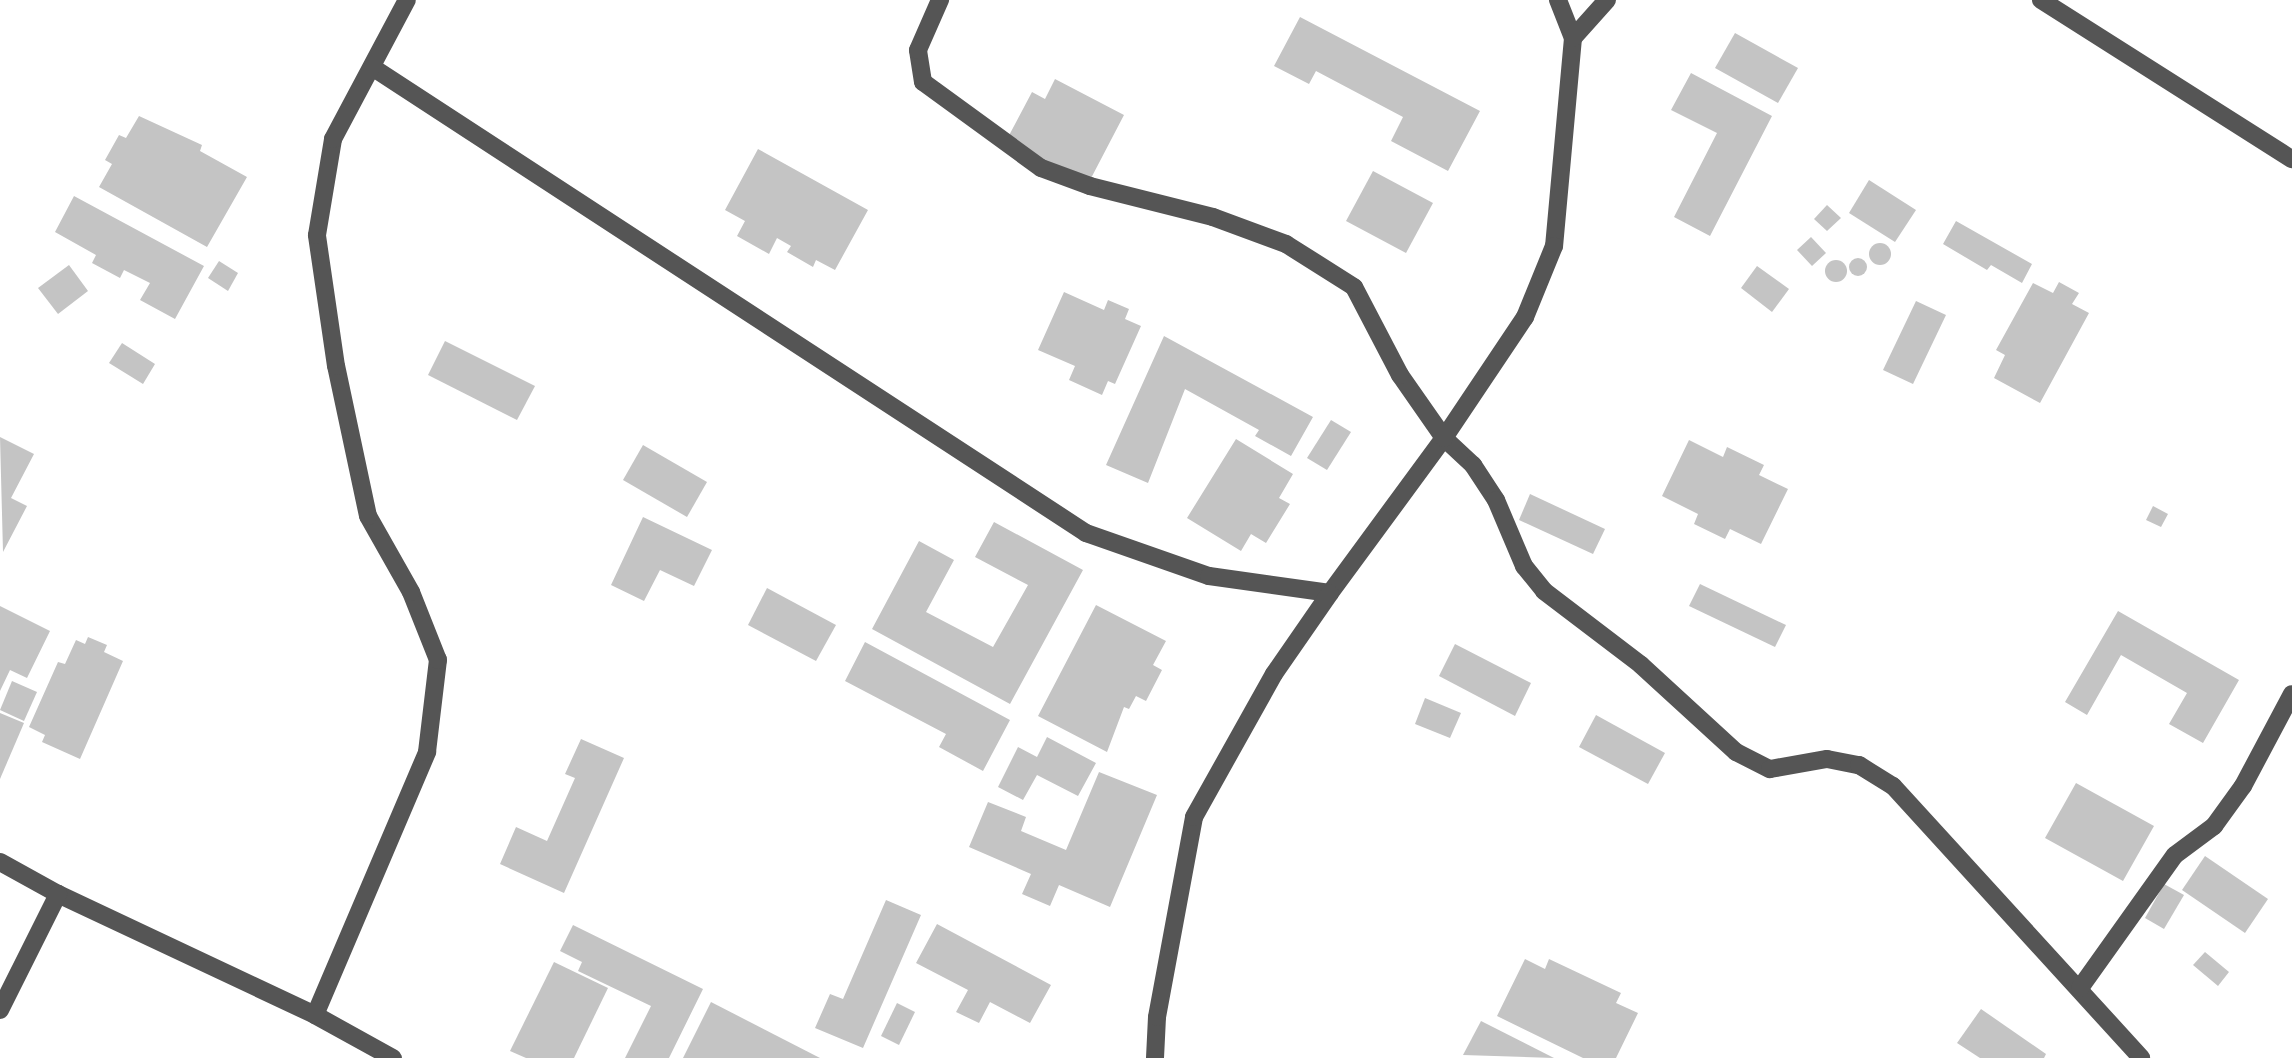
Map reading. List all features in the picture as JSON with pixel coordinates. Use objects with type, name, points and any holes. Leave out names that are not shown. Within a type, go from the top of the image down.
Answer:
[{"type":"street","points":[[315,1015],[427,752],[438,660],[411,592],[368,516],[336,366],[317,235],[332,139],[407,0]]},
{"type":"street","points":[[940,0],[918,50],[923,82],[1041,168],[1090,186],[1213,217],[1286,244],[1354,287],[1400,375],[1444,438],[1473,465],[1496,500],[1524,566],[1544,591],[1641,664],[1735,752],[1770,768],[1827,759],[1859,765],[1893,786],[2141,1058]]},
{"type":"street","points":[[1154,1058],[1157,1017],[1195,817],[1274,674],[1444,438],[1525,317],[1554,246],[1573,38],[1558,0]]},
{"type":"street","points":[[1573,38],[1606,0]]},
{"type":"street","points":[[2041,0],[2292,159]]},
{"type":"street","points":[[372,67],[1086,533],[1209,576],[1330,593]]},
{"type":"street","points":[[2080,988],[2175,855],[2214,826],[2292,694]]},
{"type":"street","points":[[0,862],[58,894],[315,1015],[393,1058]]},
{"type":"street","points":[[0,1010],[58,894]]},
{"type":"building","points":[[1300,17],[1480,111],[1448,171],[1391,141],[1403,117],[1316,71],[1309,84],[1274,66]]},
{"type":"building","points":[[1735,33],[1798,68],[1778,103],[1715,68]]},
{"type":"building","points":[[1691,73],[1772,116],[1710,236],[1674,217],[1717,133],[1671,110]]},
{"type":"building","points":[[1055,79],[1124,115],[1088,184],[1006,141],[1032,92],[1045,99]]},
{"type":"building","points":[[139,116],[202,145],[200,151],[247,177],[207,247],[99,187],[112,164],[105,160],[119,135],[126,138]]},
{"type":"building","points":[[758,149],[868,210],[835,270],[816,260],[813,267],[787,252],[791,246],[777,238],[769,254],[737,236],[745,221],[725,210]]},
{"type":"building","points":[[1373,171],[1433,203],[1406,253],[1346,221]]},
{"type":"building","points":[[1869,180],[1916,210],[1895,242],[1849,213]]},
{"type":"building","points":[[74,196],[204,266],[175,319],[140,300],[150,283],[124,270],[120,278],[92,263],[96,255],[55,232]]},
{"type":"building","points":[[1827,205],[1841,218],[1827,231],[1814,219]]},
{"type":"building","points":[[1956,221],[2032,264],[2022,283],[1991,265],[1987,270],[1943,244]]},
{"type":"building","points":[[1811,237],[1826,253],[1812,266],[1797,250]]},
{"type":"building","points":[[1880,243],[1888,246],[1891,254],[1888,262],[1880,265],[1872,262],[1869,254],[1872,246]]},
{"type":"building","points":[[1858,258],[1864,261],[1867,267],[1864,273],[1858,276],[1852,273],[1849,267],[1852,261]]},
{"type":"building","points":[[1836,260],[1844,263],[1847,271],[1844,279],[1836,282],[1828,279],[1825,271],[1828,263]]},
{"type":"building","points":[[219,261],[238,273],[228,291],[208,278]]},
{"type":"building","points":[[69,265],[88,291],[58,314],[38,288]]},
{"type":"building","points":[[1757,266],[1789,289],[1772,312],[1741,288]]},
{"type":"building","points":[[2059,282],[2079,293],[2072,304],[2089,313],[2040,403],[1994,378],[2005,355],[1996,350],[2033,283],[2053,293]]},
{"type":"building","points":[[1064,292],[1104,310],[1108,300],[1129,309],[1125,319],[1141,326],[1115,384],[1108,381],[1102,395],[1069,380],[1075,366],[1038,350]]},
{"type":"building","points":[[1916,301],[1946,315],[1913,384],[1883,370]]},
{"type":"building","points":[[1164,336],[1313,417],[1291,456],[1255,436],[1259,430],[1185,389],[1148,483],[1106,465]]},
{"type":"building","points":[[445,341],[535,386],[517,420],[428,375]]},
{"type":"building","points":[[122,343],[155,364],[143,384],[109,363]]},
{"type":"building","points":[[1331,420],[1351,432],[1327,470],[1307,458]]},
{"type":"building","points":[[0,437],[34,454],[11,498],[27,506],[3,552]]},
{"type":"building","points":[[1236,439],[1293,474],[1279,498],[1290,504],[1266,543],[1251,534],[1241,551],[1187,518]]},
{"type":"building","points":[[1689,440],[1723,457],[1727,447],[1764,465],[1759,475],[1788,489],[1761,544],[1730,529],[1725,539],[1694,524],[1698,514],[1662,496]]},
{"type":"building","points":[[643,445],[707,482],[687,517],[623,480]]},
{"type":"building","points":[[1530,494],[1605,529],[1593,554],[1519,520]]},
{"type":"building","points":[[2153,506],[2168,514],[2161,527],[2146,520]]},
{"type":"building","points":[[643,517],[712,550],[694,586],[660,570],[644,601],[611,585]]},
{"type":"building","points":[[994,522],[1083,570],[1010,704],[872,629],[919,541],[954,560],[926,612],[993,647],[1028,585],[975,557]]},
{"type":"building","points":[[1700,584],[1786,625],[1775,647],[1689,606]]},
{"type":"building","points":[[767,588],[836,625],[816,661],[748,625]]},
{"type":"building","points":[[1096,605],[1166,641],[1153,665],[1162,670],[1146,701],[1136,696],[1129,709],[1124,707],[1107,752],[1038,716]]},
{"type":"building","points":[[0,606],[50,631],[27,678],[10,670],[0,691]]},
{"type":"building","points":[[2118,611],[2239,680],[2203,743],[2169,724],[2187,693],[2121,655],[2087,715],[2065,702]]},
{"type":"building","points":[[88,637],[107,645],[104,652],[123,661],[80,759],[42,742],[45,735],[29,727],[58,662],[65,664],[76,640],[85,644]]},
{"type":"building","points":[[865,642],[1010,720],[983,771],[939,747],[946,734],[845,681]]},
{"type":"building","points":[[1455,644],[1531,683],[1515,716],[1439,676]]},
{"type":"building","points":[[12,681],[37,692],[24,721],[0,710]]},
{"type":"building","points":[[1425,698],[1461,713],[1450,738],[1415,724]]},
{"type":"building","points":[[0,713],[24,723],[0,779]]},
{"type":"building","points":[[1596,715],[1665,753],[1648,784],[1579,747]]},
{"type":"building","points":[[1047,737],[1096,763],[1078,796],[1037,775],[1023,800],[998,787],[1018,747],[1037,757]]},
{"type":"building","points":[[581,739],[624,758],[564,893],[500,864],[516,827],[547,841],[575,778],[565,774]]},
{"type":"building","points":[[1099,772],[1157,795],[1110,907],[1059,885],[1050,906],[1022,894],[1031,874],[969,847],[988,802],[1026,817],[1021,831],[1066,850]]},
{"type":"building","points":[[2076,783],[2154,826],[2123,881],[2045,838]]},
{"type":"building","points":[[2205,856],[2268,899],[2245,933],[2182,890]]},
{"type":"building","points":[[2164,884],[2184,895],[2164,929],[2145,918]]},
{"type":"building","points":[[886,900],[921,915],[863,1048],[815,1028],[830,994],[843,999]]},
{"type":"building","points":[[937,924],[1051,985],[1030,1023],[990,1002],[979,1023],[956,1012],[968,990],[916,963]]},
{"type":"building","points":[[573,925],[703,989],[669,1058],[625,1058],[651,1006],[578,971],[582,962],[560,951]]},
{"type":"building","points":[[2205,952],[2229,972],[2218,986],[2193,965]]},
{"type":"building","points":[[1525,959],[1545,969],[1549,959],[1621,993],[1616,1003],[1638,1013],[1616,1058],[1583,1058],[1497,1016]]},
{"type":"building","points":[[554,962],[608,988],[574,1058],[526,1058],[510,1051]]},
{"type":"building","points":[[711,1002],[820,1058],[683,1058]]},
{"type":"building","points":[[897,1003],[915,1012],[899,1045],[881,1036]]},
{"type":"building","points":[[1981,1009],[2046,1054],[2044,1058],[1980,1058],[1957,1043]]},
{"type":"building","points":[[1481,1021],[1554,1058],[1463,1055]]}]
